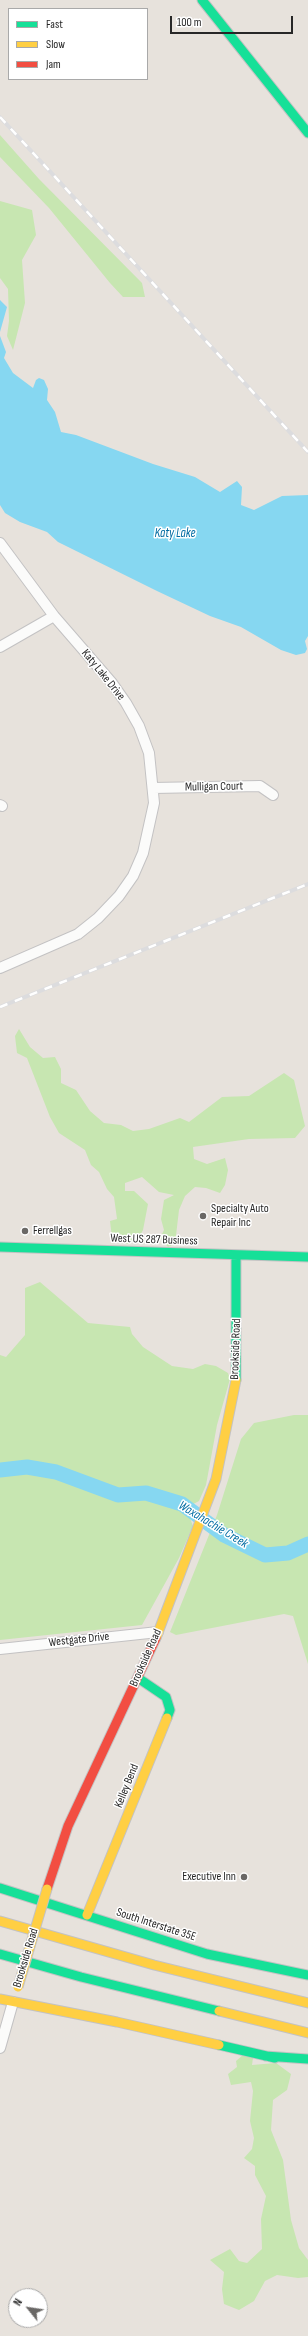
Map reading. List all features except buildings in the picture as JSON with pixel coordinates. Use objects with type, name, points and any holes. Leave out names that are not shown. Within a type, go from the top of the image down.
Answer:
[{"type":"main road","points":[[202,0],[308,133]]},
{"type":"main road","name":"West US 287 Business","points":[[0,1247],[308,1257]]},
{"type":"main road","name":"Brookside Road","points":[[13,2002],[47,1889],[68,1826],[138,1678],[158,1632],[191,1546],[220,1461],[236,1379],[236,1255]]},
{"type":"main road","name":"Kelley Bend","points":[[87,1915],[170,1710],[166,1697],[138,1678]]},
{"type":"main road","name":"South Interstate 35E","points":[[0,1888],[207,1954],[308,1975]]},
{"type":"main road","points":[[0,1921],[154,1965],[308,2003]]},
{"type":"main road","points":[[0,1954],[81,1977],[308,2033]]},
{"type":"main road","points":[[0,1999],[117,2022],[308,2065]]},
{"type":"main road","points":[[265,2056],[308,2059]]},
{"type":"street","name":"Katy Lake Drive","points":[[0,543],[54,616],[112,683],[139,726],[149,753],[154,803],[143,854],[133,876],[119,896],[98,918],[78,934],[0,968]]},
{"type":"street","points":[[0,647],[54,616]]},
{"type":"street","name":"Mulligan Court","points":[[153,788],[260,786],[273,795]]},
{"type":"street","name":"Westgate Drive","points":[[0,1649],[158,1632]]},
{"type":"street","name":"Brookside Road","points":[[0,2048],[13,2002]]},
{"type":"green space","points":[[0,135],[39,179],[142,283],[145,297],[123,297],[110,283],[49,208],[0,157]]},
{"type":"green space","points":[[0,201],[32,210],[36,235],[22,260],[25,303],[13,350],[7,336],[9,321],[8,289],[0,278]]},
{"type":"green space","points":[[19,1029],[30,1047],[43,1058],[55,1057],[61,1069],[61,1083],[76,1090],[90,1111],[104,1123],[121,1125],[133,1131],[149,1129],[180,1118],[189,1122],[222,1097],[249,1096],[284,1073],[294,1080],[305,1126],[295,1138],[249,1139],[193,1147],[194,1159],[207,1164],[225,1158],[228,1170],[225,1185],[220,1193],[206,1188],[195,1187],[185,1196],[179,1210],[175,1244],[168,1247],[160,1238],[164,1230],[161,1219],[164,1200],[174,1195],[159,1192],[142,1177],[125,1183],[125,1191],[134,1191],[148,1204],[143,1230],[138,1239],[127,1244],[112,1238],[110,1221],[117,1219],[114,1197],[107,1189],[99,1172],[91,1165],[85,1150],[59,1133],[50,1117],[27,1058],[17,1053],[15,1036]]},
{"type":"green space","points":[[40,1282],[88,1323],[130,1327],[132,1334],[143,1347],[172,1366],[193,1369],[205,1364],[216,1366],[228,1373],[230,1379],[217,1425],[206,1485],[199,1501],[186,1508],[193,1526],[179,1558],[142,1625],[0,1640],[0,1355],[6,1357],[25,1335],[25,1288]]},
{"type":"green space","points":[[294,1415],[308,1415],[308,1664],[293,1616],[284,1614],[176,1635],[170,1632],[217,1515],[241,1439],[254,1423]]},
{"type":"green space","points":[[243,2055],[253,2058],[252,2065],[276,2063],[291,2074],[287,2090],[273,2100],[271,2130],[283,2160],[291,2220],[299,2248],[308,2260],[308,2277],[298,2278],[277,2275],[265,2281],[254,2301],[239,2310],[224,2304],[222,2289],[224,2272],[210,2260],[230,2249],[239,2261],[247,2263],[262,2249],[261,2219],[266,2196],[255,2175],[255,2166],[244,2158],[252,2149],[254,2138],[250,2121],[253,2091],[251,2082],[231,2085],[228,2074],[237,2067],[236,2061]]},
{"type":"water","points":[[0,300],[7,307],[0,332]]},
{"type":"water","name":"Katy Lake","points":[[0,336],[6,352],[4,358],[13,373],[33,388],[36,380],[39,378],[44,380],[48,389],[47,400],[55,412],[61,432],[76,435],[153,464],[195,477],[220,492],[237,481],[242,487],[241,505],[254,510],[282,496],[308,495],[308,636],[305,641],[307,649],[305,653],[296,655],[281,650],[241,627],[210,616],[157,591],[58,542],[47,532],[20,522],[5,513],[0,505]]},
{"type":"waterway","name":"Waxahachie Creek","points":[[0,1470],[27,1467],[56,1472],[118,1495],[146,1493],[182,1504],[224,1535],[265,1555],[288,1553],[308,1544]]},
{"type":"railway","points":[[0,117],[308,452]]},
{"type":"railway","points":[[0,1007],[308,884]]},
{"type":"traffic: fast","points":[[202,0],[308,133]]},
{"type":"traffic: fast","points":[[0,1247],[308,1257]]},
{"type":"traffic: fast","points":[[236,1255],[236,1380]]},
{"type":"traffic: fast","points":[[138,1678],[166,1697],[170,1710],[167,1718]]},
{"type":"traffic: fast","points":[[0,1888],[207,1954],[308,1975]]},
{"type":"traffic: fast","points":[[0,1954],[81,1977],[219,2011]]},
{"type":"traffic: fast","points":[[219,2045],[275,2058]]},
{"type":"traffic: fast","points":[[265,2056],[308,2059]]},
{"type":"traffic: slow","points":[[156,1638],[216,1479],[236,1380]]},
{"type":"traffic: slow","points":[[87,1915],[167,1718]]},
{"type":"traffic: slow","points":[[18,1987],[47,1889]]},
{"type":"traffic: slow","points":[[0,1921],[154,1965],[308,2003]]},
{"type":"traffic: slow","points":[[0,1999],[117,2022],[219,2045]]},
{"type":"traffic: slow","points":[[219,2011],[308,2033]]},
{"type":"traffic: jam","points":[[47,1889],[68,1826],[156,1638]]},
{"type":"place","name":"Specialty Auto Repair Inc","points":[[203,1216]]},
{"type":"place","name":"Ferrellgas","points":[[25,1231]]},
{"type":"place","name":"Executive Inn","points":[[244,1877]]}]
